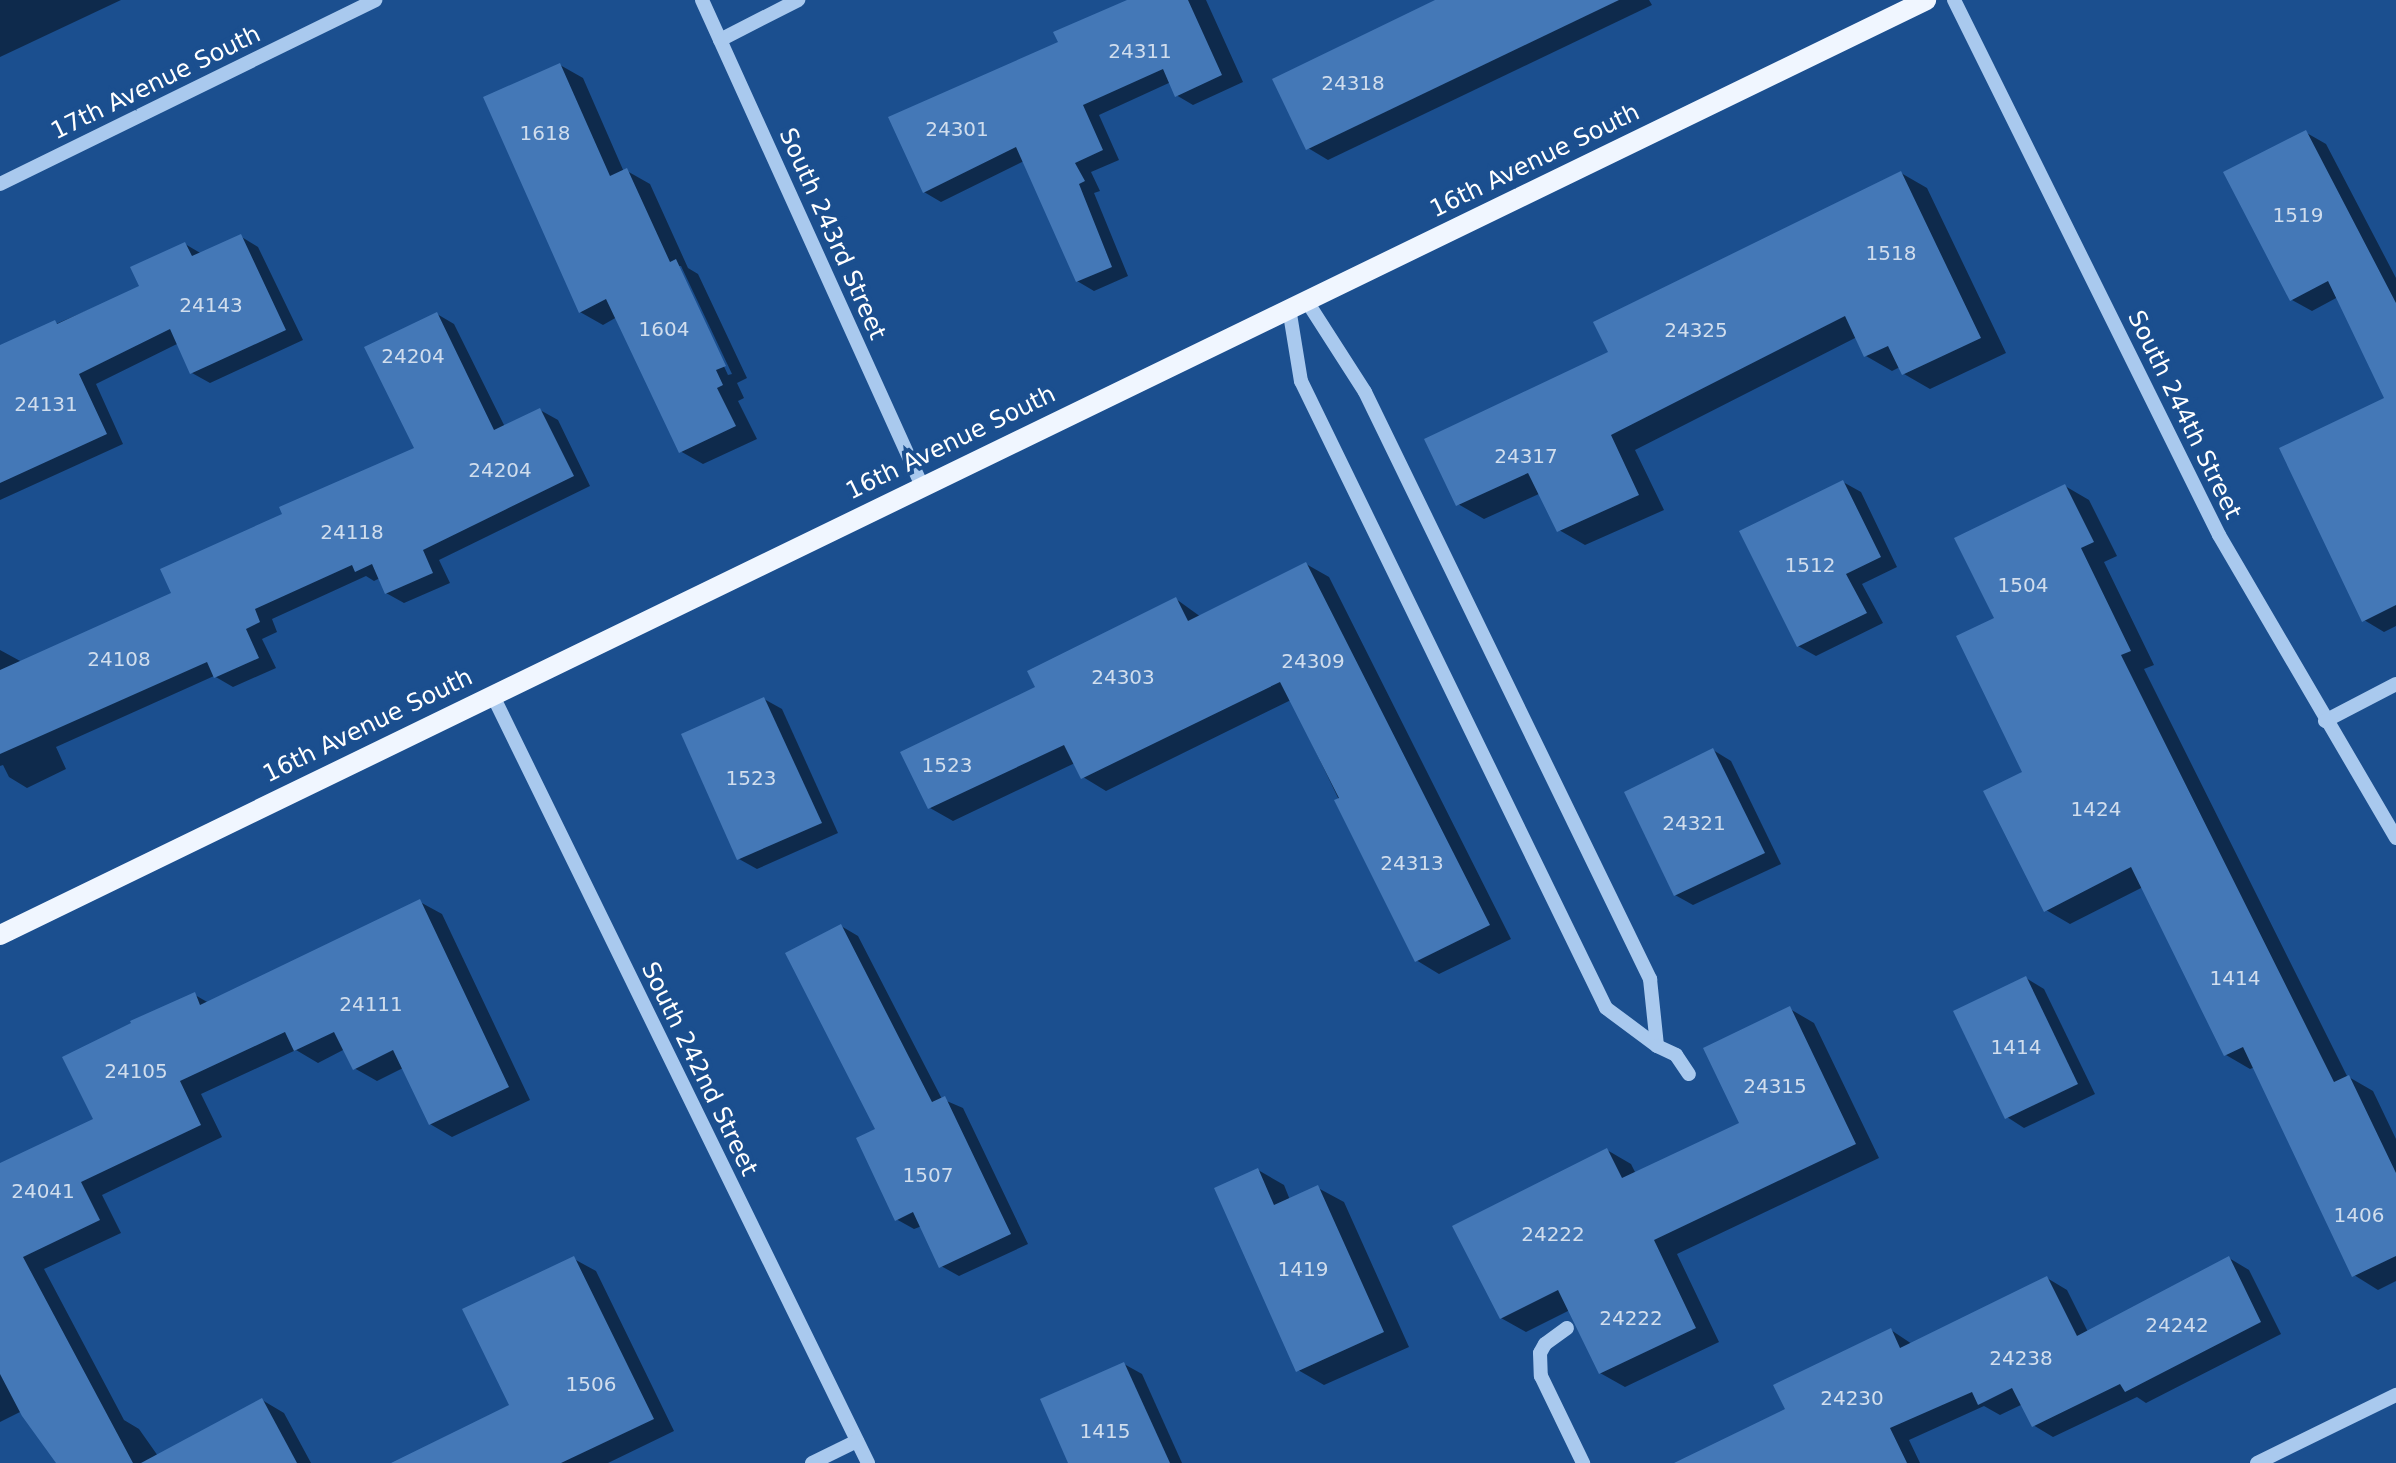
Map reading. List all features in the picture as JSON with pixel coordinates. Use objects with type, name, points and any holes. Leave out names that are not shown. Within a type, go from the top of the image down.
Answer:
[{"type":"main road","name":"16th Avenue South","points":[[0,935],[1926,0]]},
{"type":"street","name":"17th Avenue South","points":[[0,184],[375,0]]},
{"type":"street","name":"South 243rd Street","points":[[702,0],[922,486]]},
{"type":"street","points":[[720,40],[798,0]]},
{"type":"street","name":"South 244th Street","points":[[1954,0],[2219,535],[2396,838]]},
{"type":"street","points":[[1298,304],[1301,381],[1606,1008],[1657,1046],[1676,1055],[1689,1074]]},
{"type":"street","points":[[1298,304],[1365,392],[1650,979],[1657,1046]]},
{"type":"street","points":[[2325,721],[2396,684]]},
{"type":"street","name":"South 242nd Street","points":[[492,694],[868,1463]]},
{"type":"street","points":[[1567,1328],[1545,1344],[1540,1353],[1541,1376],[1583,1463]]},
{"type":"street","points":[[2257,1463],[2396,1395]]},
{"type":"street","points":[[812,1463],[857,1441]]},
{"type":"building","points":[[1127,0],[1188,0],[1222,75],[1175,97],[1163,69],[1083,105],[1103,150],[1075,163],[1085,181],[1079,184],[1112,267],[1076,282],[1016,147],[923,193],[888,117],[1058,42],[1053,32]]},
{"type":"building","points":[[1435,0],[1619,0],[1306,150],[1272,79]]},
{"type":"building","points":[[560,63],[610,176],[627,168],[670,262],[676,259],[726,366],[716,370],[723,385],[717,388],[736,426],[679,453],[606,299],[579,313],[483,97]]},
{"type":"building","points":[[2306,130],[2396,303],[2396,605],[2362,622],[2279,448],[2384,398],[2328,281],[2290,301],[2223,172]]},
{"type":"building","points":[[1901,171],[1981,338],[1902,375],[1888,346],[1864,357],[1845,316],[1611,435],[1639,495],[1557,532],[1528,473],[1456,506],[1424,439],[1608,352],[1593,322]]},
{"type":"building","points":[[241,234],[286,330],[190,374],[170,329],[79,374],[107,434],[0,483],[0,345],[55,320],[57,324],[139,286],[130,267],[185,242],[192,256]]},
{"type":"building","points":[[437,312],[494,430],[540,408],[574,476],[423,550],[433,573],[385,594],[372,564],[355,572],[352,565],[255,609],[260,622],[246,629],[259,658],[214,678],[207,662],[0,754],[0,670],[171,593],[160,569],[282,514],[279,507],[414,448],[364,347]]},
{"type":"building","points":[[1843,480],[1881,557],[1846,574],[1867,613],[1797,647],[1739,531]]},
{"type":"building","points":[[2065,484],[2094,542],[2081,548],[2131,651],[2121,655],[2334,1082],[2349,1075],[2396,1173],[2396,1256],[2352,1277],[2243,1047],[2224,1056],[2131,867],[2044,912],[1983,791],[2022,772],[1956,636],[1994,618],[1954,538]]},
{"type":"building","points":[[1306,562],[1490,925],[1415,962],[1334,800],[1339,798],[1280,682],[1081,779],[1064,745],[928,809],[900,752],[1035,687],[1027,671],[1176,597],[1188,621]]},
{"type":"building","points":[[764,697],[822,823],[737,860],[681,734]]},
{"type":"building","points":[[1713,748],[1765,853],[1674,896],[1624,792]]},
{"type":"building","points":[[420,899],[509,1087],[429,1125],[393,1050],[353,1070],[334,1032],[294,1051],[285,1032],[180,1081],[201,1125],[81,1182],[100,1220],[23,1257],[133,1463],[56,1463],[22,1416],[0,1374],[0,1163],[93,1119],[62,1057],[130,1021],[195,992],[200,1005]]},
{"type":"building","points":[[841,924],[932,1102],[945,1096],[1011,1234],[939,1268],[913,1212],[895,1221],[856,1138],[875,1129],[785,953]]},
{"type":"building","points":[[2026,976],[2078,1084],[2005,1119],[1953,1011]]},
{"type":"building","points":[[1790,1006],[1856,1144],[1654,1240],[1696,1328],[1599,1374],[1558,1290],[1500,1319],[1452,1226],[1607,1148],[1622,1178],[1739,1123],[1703,1048]]},
{"type":"building","points":[[1258,1168],[1274,1205],[1318,1185],[1384,1332],[1296,1372],[1214,1188]]},
{"type":"building","points":[[574,1256],[654,1419],[561,1463],[391,1463],[509,1405],[462,1309]]},
{"type":"building","points":[[2229,1256],[2261,1322],[2125,1392],[2120,1384],[2032,1427],[2012,1388],[1978,1405],[1972,1392],[1890,1428],[1907,1463],[1674,1463],[1785,1409],[1773,1385],[1891,1328],[1900,1348],[2047,1276],[2077,1336]]},
{"type":"building","points":[[1124,1362],[1170,1463],[1068,1463],[1040,1399]]},
{"type":"building","points":[[262,1398],[297,1463],[141,1463]]}]
